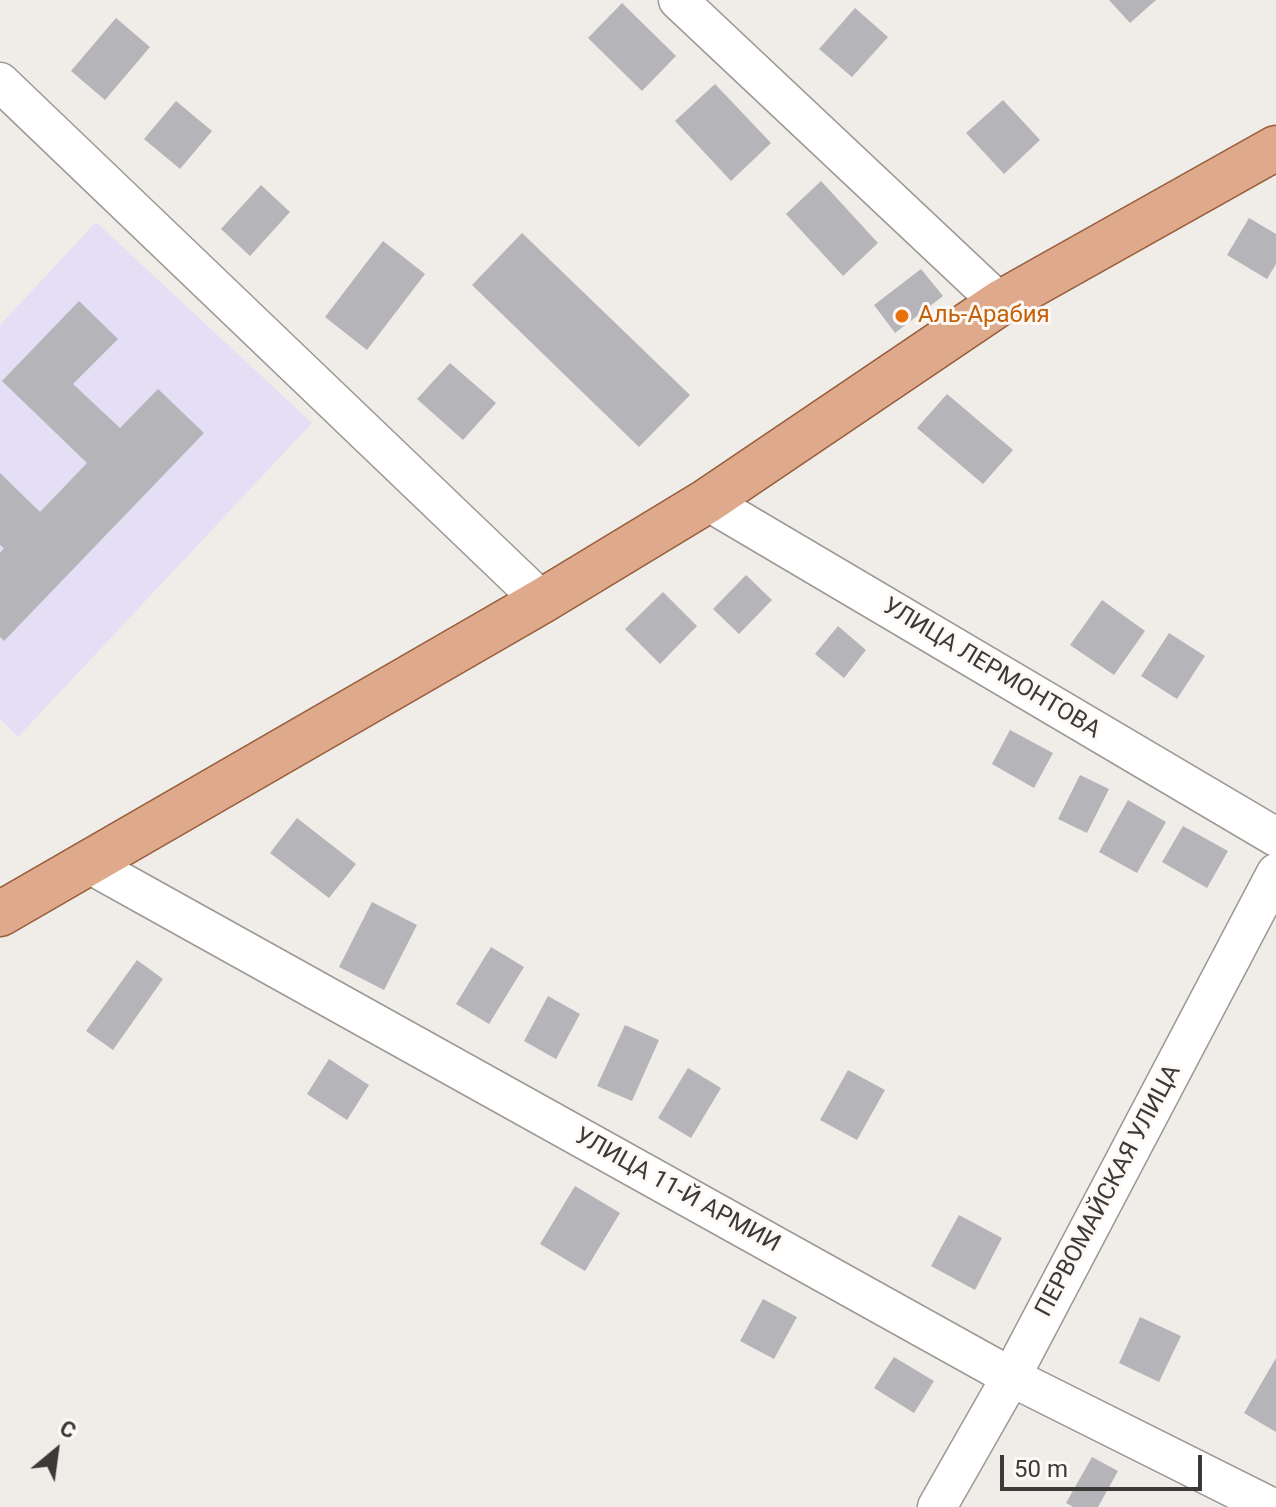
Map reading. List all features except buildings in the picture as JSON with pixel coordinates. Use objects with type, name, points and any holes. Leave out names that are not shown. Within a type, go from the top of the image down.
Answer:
[{"type":"main road","points":[[0,914],[542,601],[707,501],[1000,303],[1276,148]]},
{"type":"street","points":[[678,0],[1000,303]]},
{"type":"street","points":[[0,82],[542,601]]},
{"type":"street","name":"УЛИЦА ЛЕРМОНТОВА","points":[[707,501],[1276,837]]},
{"type":"street","name":"УЛИЦА 11-Й АРМИИ","points":[[89,864],[1011,1377],[1271,1507]]},
{"type":"street","name":"ПЕРВОМАЙСКАЯ УЛИЦА","points":[[937,1507],[1011,1377],[1276,873]]},
{"type":"shaded area","points":[[96,222],[312,423],[18,737],[0,719],[0,325]]},
{"type":"place","name":"Аль-Арабия","points":[[902,316]]}]
